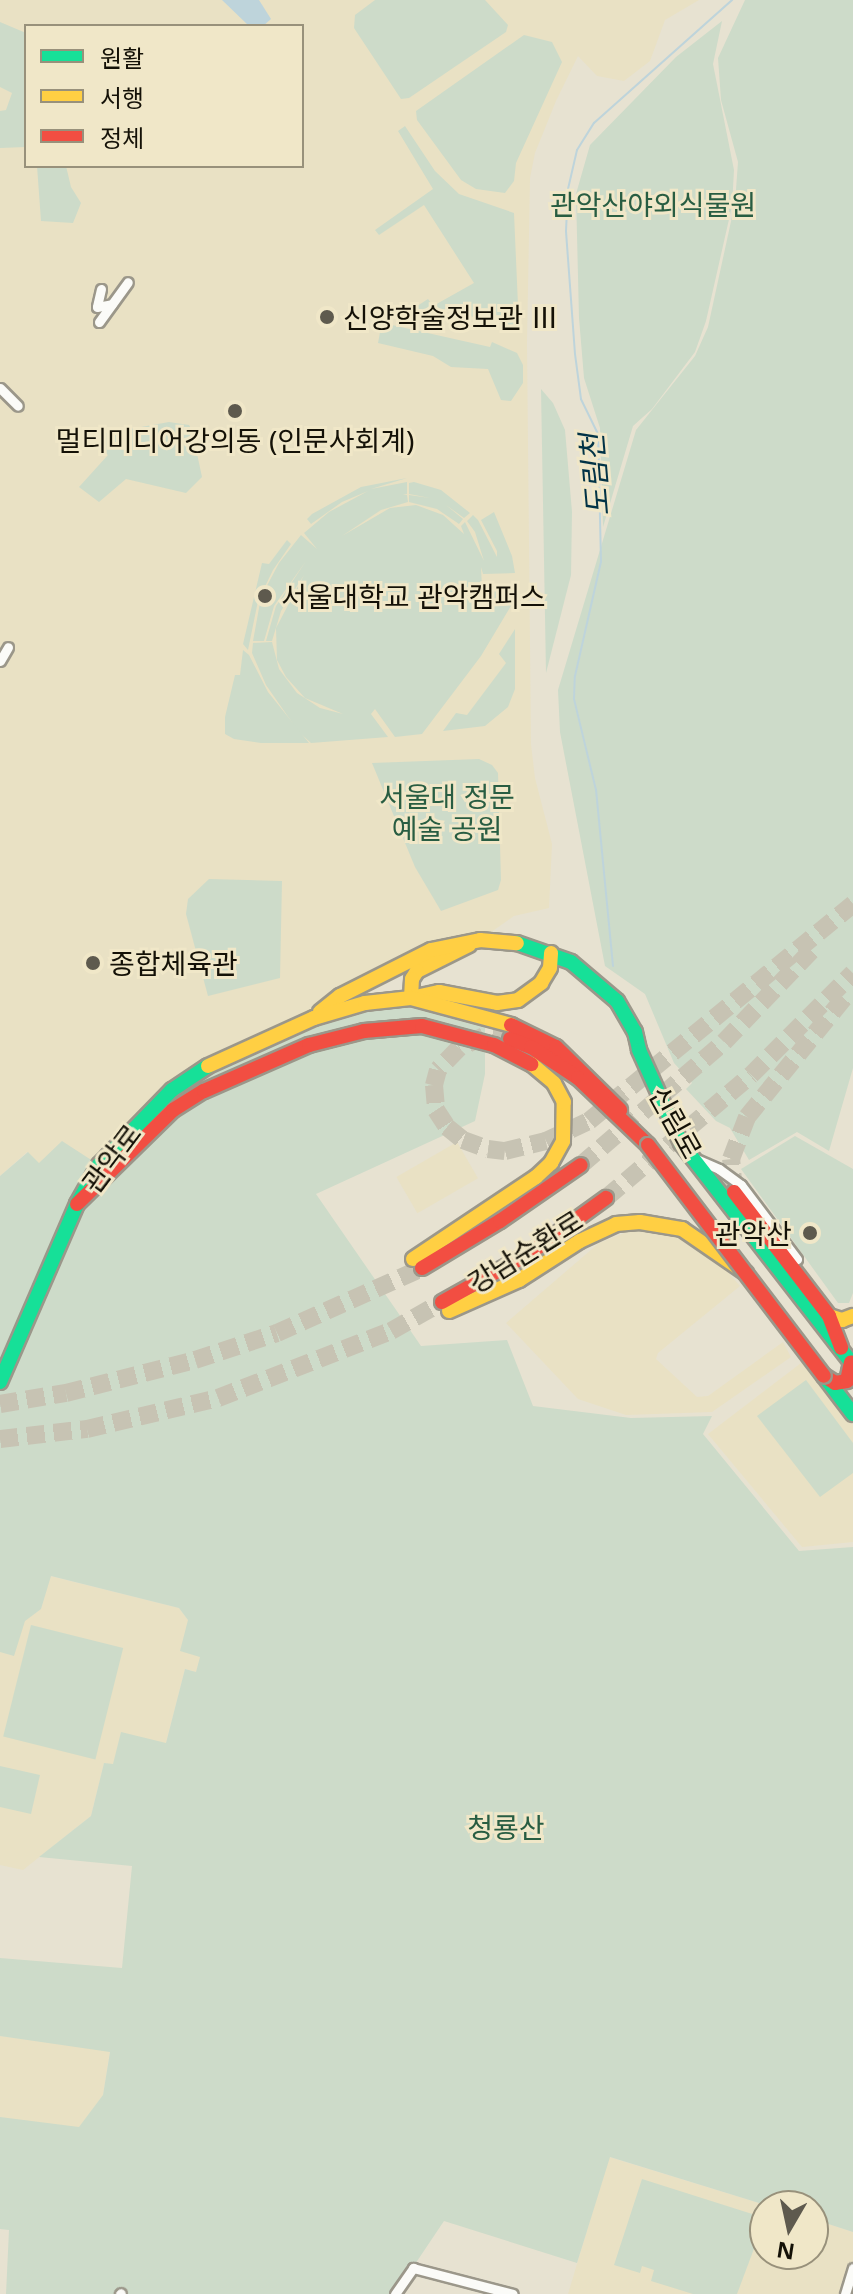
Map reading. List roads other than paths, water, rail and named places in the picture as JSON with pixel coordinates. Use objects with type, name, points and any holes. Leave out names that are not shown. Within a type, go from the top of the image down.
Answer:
[{"type":"main road","name":"관악로","points":[[314,1018],[340,996],[431,950],[480,940],[517,943]]},
{"type":"main road","points":[[480,940],[419,970],[412,979],[411,998],[439,992],[497,1003],[521,999],[541,983],[550,968],[551,953]]},
{"type":"main road","name":"신림로","points":[[517,943],[551,953],[594,979],[624,1011],[681,1143],[852,1364]]},
{"type":"main road","name":"관악로","points":[[0,1382],[77,1204],[99,1165],[172,1090],[218,1059],[314,1018],[365,1003],[411,998],[511,1032]]},
{"type":"main road","name":"강남순환로","points":[[77,1204],[173,1110],[204,1091],[269,1059],[309,1045],[364,1031],[422,1026],[494,1045],[525,1059],[554,1083],[564,1102],[566,1119],[563,1141],[551,1163],[418,1264],[511,1214],[581,1165]]},
{"type":"main road","name":"신림로","points":[[511,1032],[578,1078],[648,1145],[853,1414]]},
{"type":"main road","points":[[734,1192],[829,1316],[841,1348]]},
{"type":"main road","name":"강남순환로","points":[[606,1198],[530,1253],[446,1306],[519,1280],[580,1241],[616,1224],[640,1222],[682,1229],[746,1273]]},
{"type":"main road","points":[[829,1316],[843,1320],[853,1316]]},
{"type":"main road","points":[[824,1376],[835,1383],[847,1381],[852,1364]]},
{"type":"street","points":[[99,322],[128,282]]},
{"type":"street","points":[[101,289],[97,307],[112,304]]},
{"type":"street","points":[[0,388],[18,406]]},
{"type":"street","points":[[0,661],[8,647]]},
{"type":"street","points":[[692,1157],[719,1169],[741,1185],[836,1312],[853,1316],[841,1348]]},
{"type":"street","points":[[395,2294],[413,2268],[513,2294]]},
{"type":"street","points":[[845,2294],[853,2268]]},
{"type":"street","points":[[466,2294],[469,2283]]},
{"type":"water","points":[[222,0],[259,0],[271,19],[265,24],[247,24]]},
{"type":"waterway","name":"도림천","points":[[613,966],[596,790],[574,699],[575,676],[601,562],[598,434],[581,399],[575,354],[566,231],[568,189],[577,150],[594,123],[732,0]]},
{"type":"tunnel","points":[[510,1039],[484,1036],[459,1048],[438,1070],[434,1085],[436,1110],[447,1127],[463,1140],[488,1149],[505,1151],[546,1141],[589,1121],[853,904]]},
{"type":"tunnel","points":[[581,1165],[724,1042],[812,950]]},
{"type":"tunnel","points":[[606,1198],[751,1075],[853,973]]},
{"type":"tunnel","points":[[734,1192],[731,1159],[747,1117],[849,992]]},
{"type":"tunnel","points":[[0,1404],[66,1393],[195,1360],[277,1333],[422,1268]]},
{"type":"tunnel","points":[[0,1439],[87,1429],[218,1398],[391,1331],[442,1302]]},
{"type":"place","name":"신양학술정보관 Ⅲ","points":[[327,317]]},
{"type":"place","name":"멀티미디어강의동 (인문사회계)","points":[[235,411]]},
{"type":"place","name":"서울대학교 관악캠퍼스","points":[[265,596]]},
{"type":"place","name":"종합체육관","points":[[93,963]]},
{"type":"place","name":"관악산","points":[[810,1233]]},
{"type":"park label","name":"관악산야외식물원","points":[[653,204]]},
{"type":"park label","name":"서울대 정문 예술 공원","points":[[447,812]]},
{"type":"park label","name":"청룡산","points":[[506,1827]]}]
